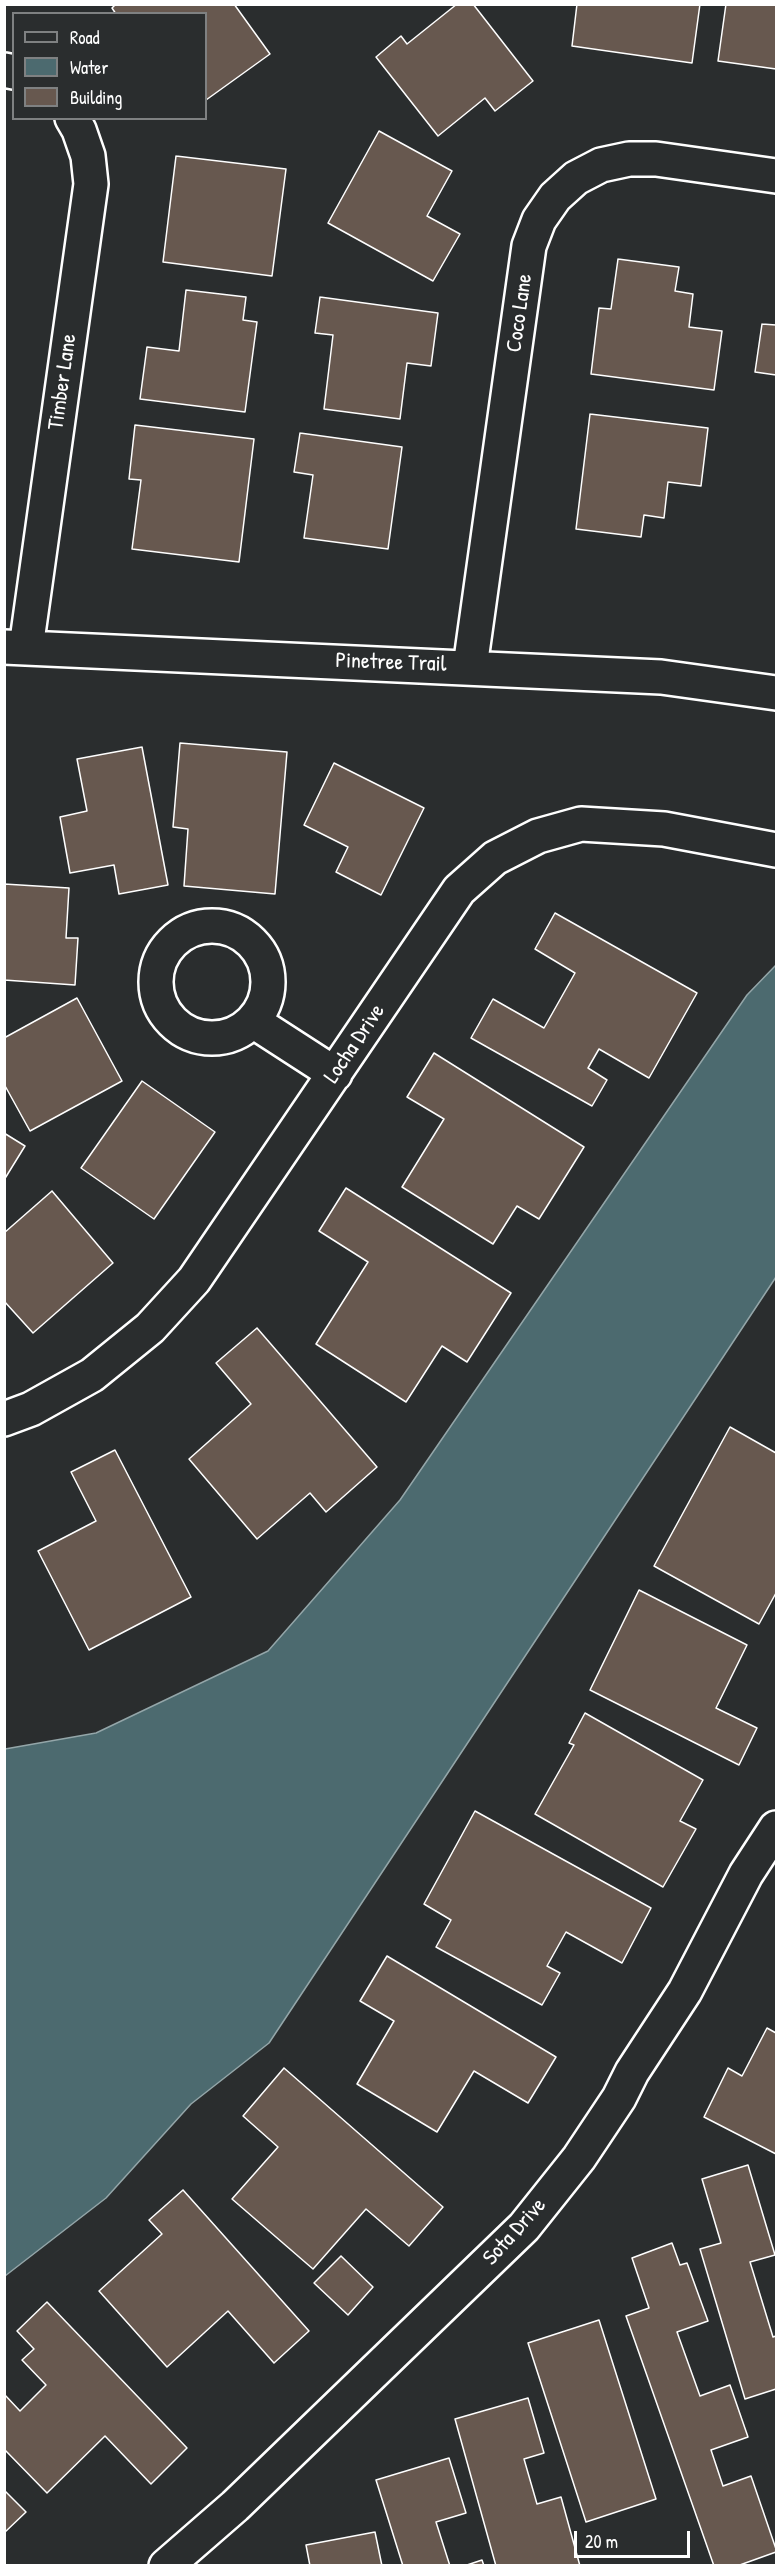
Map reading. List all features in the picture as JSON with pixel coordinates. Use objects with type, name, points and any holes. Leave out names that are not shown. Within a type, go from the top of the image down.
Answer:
[{"type":"street","name":"Timber Lane","points":[[15,648],[91,184],[88,156],[73,120]]},
{"type":"street","name":"Coco Lane","points":[[470,667],[529,246],[539,220],[555,196],[576,178],[601,165],[629,159],[656,159],[777,176]]},
{"type":"street","name":"Pinetree Trail","points":[[15,648],[662,677],[777,693]]},
{"type":"street","name":"Locha Drive","points":[[4,1419],[31,1409],[92,1376],[150,1328],[194,1280],[459,890],[495,858],[538,836],[581,824],[664,829],[777,850]]},
{"type":"street","points":[[253,1021],[335,1074]]},
{"type":"street","name":"Sota Drive","points":[[166,2565],[235,2506],[524,2227],[579,2158],[619,2098],[632,2072],[685,1991],[746,1874],[777,1828]]},
{"type":"water","points":[[776,965],[776,1277],[269,2043],[191,2104],[106,2198],[5,2276],[5,1749],[96,1733],[268,1651],[400,1500],[747,995]]},
{"type":"building","points":[[116,4],[234,4],[270,54],[207,99],[207,12],[115,12],[112,8]]},
{"type":"building","points":[[457,4],[473,4],[533,81],[495,111],[485,98],[438,136],[376,57],[401,36],[407,44]]},
{"type":"building","points":[[577,4],[700,4],[692,63],[572,46]]},
{"type":"building","points":[[726,4],[776,4],[776,69],[718,61]]},
{"type":"building","points":[[379,131],[452,171],[427,216],[460,234],[433,281],[328,223]]},
{"type":"building","points":[[176,156],[286,169],[272,276],[163,262]]},
{"type":"building","points":[[618,259],[679,267],[675,291],[693,294],[689,327],[722,331],[714,390],[591,374],[599,308],[611,309]]},
{"type":"building","points":[[186,290],[246,297],[243,320],[257,322],[245,412],[140,399],[147,347],[179,351]]},
{"type":"building","points":[[320,297],[438,313],[431,366],[407,363],[400,419],[324,409],[333,335],[315,333]]},
{"type":"building","points":[[762,324],[776,325],[776,375],[755,372]]},
{"type":"building","points":[[590,414],[708,428],[701,486],[668,482],[664,518],[644,515],[641,537],[576,529]]},
{"type":"building","points":[[135,425],[254,439],[239,562],[132,549],[141,480],[129,479]]},
{"type":"building","points":[[300,433],[402,447],[388,549],[304,538],[313,475],[294,472]]},
{"type":"building","points":[[180,743],[287,752],[275,894],[184,886],[188,829],[173,827]]},
{"type":"building","points":[[142,747],[168,885],[119,894],[114,865],[70,873],[60,817],[87,811],[77,759]]},
{"type":"building","points":[[334,763],[424,808],[381,895],[336,872],[348,847],[304,825]]},
{"type":"building","points":[[4,884],[69,888],[66,938],[78,938],[75,985],[4,980]]},
{"type":"building","points":[[555,913],[697,993],[649,1078],[599,1049],[588,1068],[607,1080],[592,1106],[471,1038],[493,999],[544,1028],[575,973],[535,949]]},
{"type":"building","points":[[77,998],[122,1081],[30,1131],[4,1084],[4,1038]]},
{"type":"building","points":[[434,1053],[584,1147],[539,1219],[517,1206],[493,1244],[402,1187],[444,1119],[407,1097]]},
{"type":"building","points":[[142,1081],[215,1132],[154,1219],[81,1168]]},
{"type":"building","points":[[4,1133],[25,1146],[4,1180]]},
{"type":"building","points":[[346,1188],[511,1293],[467,1362],[442,1346],[406,1402],[316,1344],[368,1262],[319,1231]]},
{"type":"building","points":[[52,1191],[113,1263],[33,1333],[4,1301],[4,1233]]},
{"type":"building","points":[[257,1328],[377,1467],[326,1512],[310,1493],[257,1539],[189,1459],[251,1404],[216,1363]]},
{"type":"building","points":[[730,1427],[776,1453],[776,1593],[759,1624],[654,1566]]},
{"type":"building","points":[[115,1450],[191,1597],[89,1650],[38,1551],[96,1521],[71,1472]]},
{"type":"building","points":[[639,1590],[747,1645],[716,1708],[757,1728],[739,1765],[590,1690]]},
{"type":"building","points":[[585,1713],[703,1780],[680,1821],[696,1829],[663,1887],[535,1814],[574,1745],[569,1743]]},
{"type":"building","points":[[475,1811],[651,1908],[622,1963],[566,1932],[547,1966],[560,1973],[542,2005],[436,1947],[451,1920],[424,1904]]},
{"type":"building","points":[[387,1956],[556,2057],[528,2103],[474,2071],[437,2132],[357,2084],[394,2021],[360,2001]]},
{"type":"building","points":[[767,2028],[776,2033],[776,2154],[704,2117],[728,2068],[742,2076]]},
{"type":"building","points":[[284,2068],[443,2207],[409,2246],[366,2209],[313,2269],[232,2199],[278,2147],[243,2116]]},
{"type":"building","points":[[748,2165],[775,2255],[750,2262],[773,2337],[776,2336],[776,2389],[745,2399],[700,2249],[721,2243],[702,2179]]},
{"type":"building","points":[[183,2190],[309,2331],[274,2363],[228,2311],[167,2367],[99,2291],[162,2234],[149,2220]]},
{"type":"building","points":[[672,2243],[680,2265],[687,2263],[708,2321],[677,2332],[700,2396],[730,2385],[748,2437],[711,2450],[723,2486],[751,2476],[776,2549],[776,2552],[737,2566],[714,2566],[626,2316],[649,2308],[632,2258]]},
{"type":"building","points":[[341,2256],[373,2287],[348,2315],[314,2283]]},
{"type":"building","points":[[47,2302],[187,2448],[151,2484],[105,2436],[47,2493],[4,2449],[4,2394],[20,2411],[46,2385],[22,2360],[34,2349],[17,2331]]},
{"type":"building","points":[[599,2320],[656,2499],[586,2522],[528,2343]]},
{"type":"building","points":[[528,2398],[544,2453],[524,2459],[537,2504],[561,2497],[580,2566],[496,2566],[455,2419]]},
{"type":"building","points":[[449,2458],[466,2513],[436,2522],[450,2566],[403,2566],[376,2480]]},
{"type":"building","points":[[4,2490],[26,2512],[4,2533]]},
{"type":"building","points":[[375,2532],[382,2566],[310,2566],[306,2545]]},
{"type":"building","points":[[482,2560],[484,2566],[464,2566]]}]
